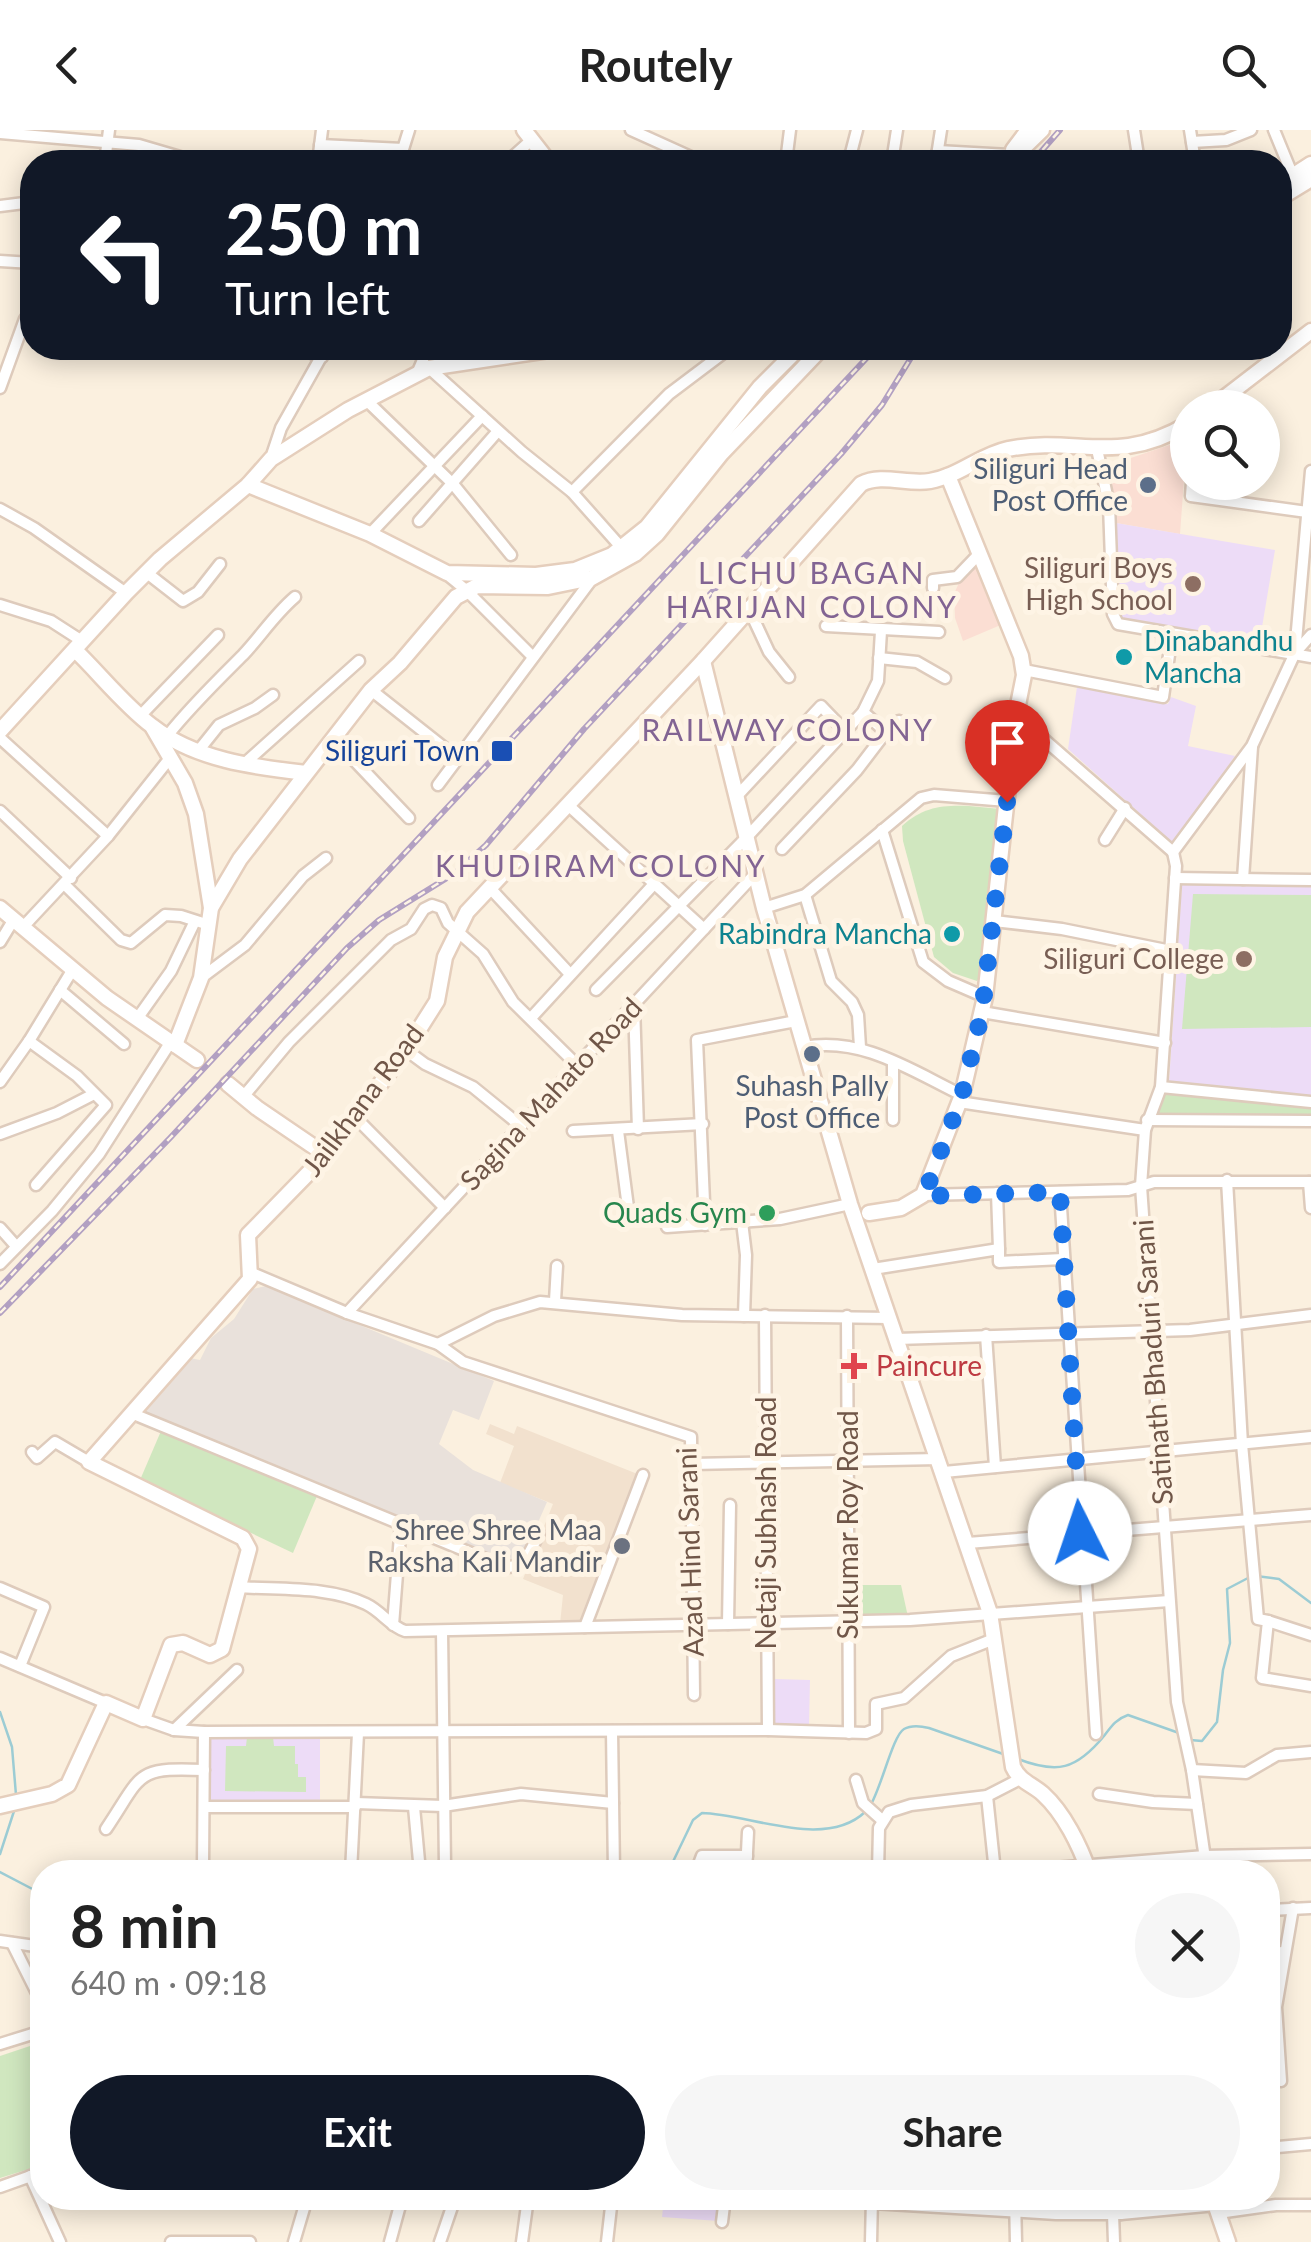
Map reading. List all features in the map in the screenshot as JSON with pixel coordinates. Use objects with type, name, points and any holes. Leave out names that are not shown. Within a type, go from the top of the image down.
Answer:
[{"type":"street","points":[[319,150],[322,130]]},
{"type":"street","points":[[320,145],[403,150],[409,130]]},
{"type":"street","points":[[631,130],[651,134],[680,150]]},
{"type":"street","points":[[1018,150],[1042,130]]},
{"type":"street","points":[[1191,136],[1250,130]]},
{"type":"street","points":[[4,132],[39,138],[109,136],[150,150]]},
{"type":"street","points":[[1292,186],[1311,168]]},
{"type":"street","points":[[0,388],[20,333]]},
{"type":"street","points":[[271,460],[281,428],[319,360]]},
{"type":"street","points":[[423,371],[425,360]]},
{"type":"street","points":[[108,836],[0,734],[126,593],[271,460],[366,400],[423,371],[473,360]]},
{"type":"street","points":[[572,492],[670,394],[714,360]]},
{"type":"street","points":[[137,1019],[240,859],[371,690],[400,664],[463,582],[562,573],[599,562],[624,547],[646,527],[787,360]]},
{"type":"street","points":[[248,485],[370,534],[463,582],[548,586],[592,578],[646,546],[721,454],[811,360]]},
{"type":"street","points":[[1234,390],[1273,360]]},
{"type":"street","points":[[423,371],[572,492],[620,546]]},
{"type":"street","points":[[366,400],[453,484],[511,555]]},
{"type":"street","points":[[370,534],[482,416]]},
{"type":"street","points":[[419,521],[498,430]]},
{"type":"street","points":[[924,1196],[961,1098],[984,1004],[1024,670],[948,476],[996,452],[1017,448],[1098,450],[1150,444],[1170,433]]},
{"type":"street","points":[[1098,450],[1109,505],[1115,620],[1122,627],[1311,657]]},
{"type":"street","points":[[1296,654],[1311,471]]},
{"type":"street","name":"Jailkhana Road","points":[[252,1274],[248,1235],[326,1156],[406,1050],[436,1000],[442,966],[456,929],[490,888],[703,661],[861,484],[872,479],[922,482],[948,476]]},
{"type":"street","points":[[1220,500],[1307,512]]},
{"type":"street","points":[[0,509],[34,528],[126,593]]},
{"type":"street","points":[[933,588],[934,580],[958,576],[980,553]]},
{"type":"street","points":[[146,573],[183,602],[198,592],[220,564]]},
{"type":"street","points":[[438,786],[592,578]]},
{"type":"street","points":[[463,582],[533,657]]},
{"type":"street","points":[[168,735],[194,702],[246,652],[274,614],[295,598]]},
{"type":"street","points":[[0,605],[51,621],[153,727],[196,814],[211,908]]},
{"type":"street","points":[[748,607],[770,652],[789,677]]},
{"type":"street","points":[[826,626],[939,632]]},
{"type":"street","points":[[596,990],[863,712],[876,689],[882,630]]},
{"type":"street","points":[[1024,670],[1164,697],[1172,634]]},
{"type":"street","points":[[1016,715],[1173,852],[1252,746],[1296,654],[1311,634]]},
{"type":"street","points":[[141,715],[218,636]]},
{"type":"street","points":[[880,658],[917,662],[945,678]]},
{"type":"street","points":[[703,661],[764,908],[850,1204],[990,1613],[1017,1773],[1054,1806],[1083,1860]]},
{"type":"street","points":[[243,766],[359,662]]},
{"type":"street","points":[[371,690],[457,758]]},
{"type":"street","points":[[199,750],[219,726],[272,695]]},
{"type":"street","points":[[736,797],[821,706],[846,732]]},
{"type":"street","points":[[863,712],[886,732]]},
{"type":"street","points":[[782,849],[899,722]]},
{"type":"street","points":[[153,727],[243,766],[306,773]]},
{"type":"street","points":[[331,742],[352,758],[409,818]]},
{"type":"street","points":[[1243,879],[1252,746]]},
{"type":"street","points":[[0,942],[68,881],[170,758]]},
{"type":"street","points":[[764,908],[805,895],[912,803],[926,796],[1007,802]]},
{"type":"street","points":[[568,805],[704,929]]},
{"type":"street","points":[[1105,840],[1126,808]]},
{"type":"street","points":[[0,812],[120,940],[132,943],[165,915],[202,923]]},
{"type":"street","points":[[882,830],[923,962],[948,981],[984,1004],[1165,1043]]},
{"type":"street","name":"Satinath Bhaduri Sarani","points":[[1173,852],[1175,878],[1161,1087],[1146,1125],[1141,1186],[1181,1729],[1192,1770],[1206,1860]]},
{"type":"street","points":[[201,978],[245,946],[303,876],[326,858]]},
{"type":"street","name":"Sagina Mahato Road","points":[[347,1313],[755,874]]},
{"type":"street","points":[[1175,878],[1311,880]]},
{"type":"street","points":[[531,1018],[654,884]]},
{"type":"street","points":[[490,888],[569,973]]},
{"type":"street","points":[[805,895],[830,981],[852,1002],[858,1015],[860,1048]]},
{"type":"street","points":[[243,1097],[289,1042],[391,940],[411,928],[428,906],[441,908],[448,923],[483,954],[513,1002],[577,1066]]},
{"type":"street","points":[[0,908],[137,1019],[197,1060]]},
{"type":"street","points":[[994,921],[1062,929],[1170,951]]},
{"type":"street","points":[[0,1264],[52,1211],[99,1154],[172,1044],[201,978],[202,923]]},
{"type":"street","points":[[0,1082],[74,968]]},
{"type":"street","points":[[60,990],[124,1044]]},
{"type":"street","points":[[634,1004],[638,1129]]},
{"type":"street","points":[[705,1225],[697,1040],[796,1022]]},
{"type":"street","points":[[29,1042],[77,1076],[106,1105],[36,1185]]},
{"type":"street","points":[[804,1047],[860,1048],[961,1098],[1146,1125],[1311,1121]]},
{"type":"street","points":[[406,1050],[473,1086],[521,1126]]},
{"type":"street","points":[[894,1062],[894,1120]]},
{"type":"street","points":[[228,1084],[326,1156]]},
{"type":"street","points":[[1161,1087],[1311,1102]]},
{"type":"street","points":[[0,1134],[94,1094]]},
{"type":"street","points":[[355,1117],[445,1208]]},
{"type":"street","points":[[573,1131],[703,1124]]},
{"type":"street","points":[[618,1130],[629,1215]]},
{"type":"street","points":[[1227,1180],[1247,1520],[1258,1619],[1311,1635]]},
{"type":"street","points":[[667,1227],[780,1219],[850,1204],[869,1213],[901,1208],[924,1196],[1132,1190],[1154,1182],[1310,1182],[1311,1208]]},
{"type":"street","points":[[1060,1192],[1096,1734]]},
{"type":"street","points":[[997,1193],[1000,1262],[1064,1260]]},
{"type":"street","points":[[860,1232],[869,1213]]},
{"type":"street","points":[[742,1222],[746,1254],[744,1316]]},
{"type":"street","points":[[0,1228],[16,1246]]},
{"type":"street","points":[[872,1269],[999,1248]]},
{"type":"street","points":[[555,1301],[557,1266]]},
{"type":"street","points":[[89,1462],[252,1274],[347,1313],[438,1344],[494,1316],[531,1303],[555,1301],[682,1315],[890,1318]]},
{"type":"street","name":"Netaji Subhash Road","points":[[765,1315],[768,1730]]},
{"type":"street","points":[[897,1339],[1154,1332],[1235,1327],[1311,1315]]},
{"type":"street","name":"Sukumar Roy Road","points":[[847,1316],[849,1733]]},
{"type":"street","points":[[986,1336],[995,1466]]},
{"type":"street","name":"Azad Hind Sarani","points":[[438,1344],[477,1367],[692,1440],[694,1696]]},
{"type":"street","points":[[130,1413],[510,1568],[525,1561],[539,1533]]},
{"type":"street","points":[[692,1464],[848,1461],[995,1466],[1311,1437]]},
{"type":"street","points":[[32,1452],[37,1458],[55,1442],[243,1538],[248,1549],[222,1650],[210,1654],[183,1643],[171,1645],[143,1719]]},
{"type":"street","points":[[585,1627],[643,1475]]},
{"type":"street","points":[[728,1624],[730,1505]]},
{"type":"street","points":[[968,1543],[1311,1515]]},
{"type":"street","points":[[393,1624],[401,1523]]},
{"type":"street","points":[[240,1587],[346,1596],[377,1609],[405,1632],[847,1622],[1169,1601]]},
{"type":"street","points":[[0,1588],[44,1607],[20,1666]]},
{"type":"street","points":[[1268,1621],[1262,1678],[1311,1686]]},
{"type":"street","points":[[442,1632],[444,1860]]},
{"type":"street","points":[[0,1658],[174,1730],[849,1733],[872,1732],[876,1726],[876,1704],[908,1696],[951,1656],[994,1639]]},
{"type":"street","points":[[174,1730],[236,1670]]},
{"type":"street","points":[[2,1805],[68,1785],[106,1703]]},
{"type":"street","points":[[612,1731],[614,1860]]},
{"type":"street","points":[[203,1860],[204,1732]]},
{"type":"street","points":[[352,1860],[358,1733]]},
{"type":"street","points":[[1192,1770],[1246,1774],[1276,1755],[1311,1752]]},
{"type":"street","points":[[106,1829],[144,1774],[162,1768],[204,1770]]},
{"type":"street","points":[[874,1814],[987,1796],[1017,1773]]},
{"type":"street","points":[[856,1780],[874,1814],[877,1860]]},
{"type":"street","points":[[204,1807],[443,1806],[521,1794],[613,1803]]},
{"type":"street","points":[[1099,1794],[1197,1804]]},
{"type":"street","points":[[987,1796],[994,1860]]},
{"type":"street","points":[[414,1807],[419,1860]]},
{"type":"street","points":[[747,1860],[748,1832]]},
{"type":"street","points":[[1169,1860],[1311,1854]]},
{"type":"street","points":[[700,1860],[702,1856],[747,1856]]},
{"type":"street","points":[[1280,1971],[1293,1908]]},
{"type":"street","points":[[1280,1909],[1311,1908]]},
{"type":"street","points":[[6,1942],[30,1983]]},
{"type":"street","points":[[1280,1952],[1284,1952]]},
{"type":"street","points":[[0,2044],[30,2035]]},
{"type":"street","points":[[1280,2147],[1311,2144]]},
{"type":"street","points":[[0,2186],[30,2176]]},
{"type":"street","points":[[1280,2205],[1311,2205]]},
{"type":"street","points":[[45,2210],[60,2242]]},
{"type":"street","points":[[294,2242],[303,2210]]},
{"type":"street","points":[[390,2242],[399,2210]]},
{"type":"street","points":[[440,2242],[451,2210]]},
{"type":"street","points":[[522,2242],[526,2210]]},
{"type":"street","points":[[607,2242],[611,2210]]},
{"type":"street","points":[[722,2222],[724,2210]]},
{"type":"street","points":[[870,2242],[872,2210]]},
{"type":"street","points":[[992,2210],[1117,2214],[1161,2210]]},
{"type":"street","points":[[1114,2242],[1118,2210]]},
{"type":"street","points":[[1218,2210],[1228,2242]]},
{"type":"street","points":[[1016,2212],[1016,2242]]},
{"type":"street","points":[[172,2242],[250,2242]]},
{"type":"shaded area","name":"Siliguri Head Post Office","points":[[1170,445],[1170,500],[1183,500],[1180,534],[1116,523],[1113,490],[1107,481],[1113,464]]},
{"type":"shaded area","name":"Siliguri Boys High School","points":[[1116,523],[1275,550],[1259,645],[1120,619]]},
{"type":"shaded area","points":[[977,561],[1003,624],[963,641],[955,618],[954,594],[962,576]]},
{"type":"shaded area","points":[[1077,687],[1168,704],[1171,697],[1196,706],[1188,746],[1235,756],[1174,844],[1068,749]]},
{"type":"shaded area","name":"Siliguri College","points":[[1182,884],[1311,886],[1311,1100],[1169,1082]]},
{"type":"shaded area","points":[[266,1286],[494,1381],[479,1420],[453,1410],[439,1444],[473,1470],[547,1502],[522,1559],[506,1561],[140,1411],[190,1358],[200,1360],[211,1338],[234,1319],[253,1289]]},
{"type":"shaded area","points":[[490,1424],[514,1434],[517,1426],[640,1475],[582,1623],[560,1624],[563,1595],[523,1579],[553,1504],[500,1483],[514,1446],[486,1434]]},
{"type":"shaded area","points":[[774,1679],[810,1680],[809,1727],[773,1726]]},
{"type":"shaded area","points":[[206,1737],[320,1737],[320,1804],[205,1803]]},
{"type":"shaded area","points":[[663,2210],[720,2210],[719,2221],[662,2217]]},
{"type":"green space","points":[[933,809],[1001,809],[981,975],[977,981],[953,973],[934,957],[902,826]]},
{"type":"green space","points":[[1193,894],[1311,895],[1311,1027],[1182,1029]]},
{"type":"green space","points":[[1162,1091],[1311,1106],[1311,1117],[1150,1118]]},
{"type":"green space","points":[[161,1431],[317,1496],[293,1553],[140,1480]]},
{"type":"green space","points":[[851,1585],[901,1585],[908,1617],[855,1618],[851,1614]]},
{"type":"green space","points":[[247,1737],[273,1737],[274,1746],[295,1746],[298,1777],[306,1777],[306,1792],[225,1791],[226,1746],[246,1746]]},
{"type":"green space","points":[[30,2046],[30,2169],[0,2178],[0,2056]]},
{"type":"waterway","points":[[1256,1576],[1279,1579],[1311,1603]]},
{"type":"waterway","points":[[1190,1740],[1202,1741],[1217,1722],[1230,1643],[1227,1589],[1248,1578]]},
{"type":"waterway","points":[[0,1712],[12,1747],[16,1795]]},
{"type":"waterway","points":[[1018,1759],[1044,1767],[1065,1766],[1084,1756],[1117,1721],[1128,1715],[1179,1733]]},
{"type":"waterway","points":[[870,1806],[896,1741],[907,1728],[929,1728],[1006,1755]]},
{"type":"waterway","points":[[0,1854],[15,1808]]},
{"type":"waterway","points":[[674,1860],[693,1820],[702,1813],[808,1829],[848,1823],[865,1812]]},
{"type":"waterway","points":[[0,1872],[30,1888]]},
{"type":"railway","points":[[1042,150],[1060,130]]},
{"type":"railway","points":[[0,1287],[865,360]]},
{"type":"railway","points":[[0,1313],[347,948],[379,920],[455,873],[486,845],[584,729],[841,454],[882,405],[910,360]]},
{"type":"place","name":"Siliguri Head Post Office","points":[[1148,485]]},
{"type":"place","name":"Siliguri Boys High School","points":[[1193,584]]},
{"type":"place","name":"Dinabandhu Mancha","points":[[1124,657]]},
{"type":"place","name":"Siliguri Town","points":[[502,751]]},
{"type":"place","name":"Rabindra Mancha","points":[[952,934]]},
{"type":"place","name":"Siliguri College","points":[[1244,959]]},
{"type":"place","name":"Suhash Pally Post Office","points":[[812,1054]]},
{"type":"place","name":"Quads Gym","points":[[767,1213]]},
{"type":"place","name":"Paincure","points":[[854,1366]]},
{"type":"place","name":"Shree Shree Maa Raksha Kali Mandir","points":[[622,1546]]},
{"type":"district","name":"LICHU BAGAN HARIJAN COLONY","points":[[812,591]]},
{"type":"district","name":"RAILWAY COLONY","points":[[788,731]]},
{"type":"district","name":"KHUDIRAM COLONY","points":[[601,867]]},
{"type":"route","points":[[1007,802],[982,1012],[962,1095],[924,1196],[1060,1192],[1080,1533]]}]
